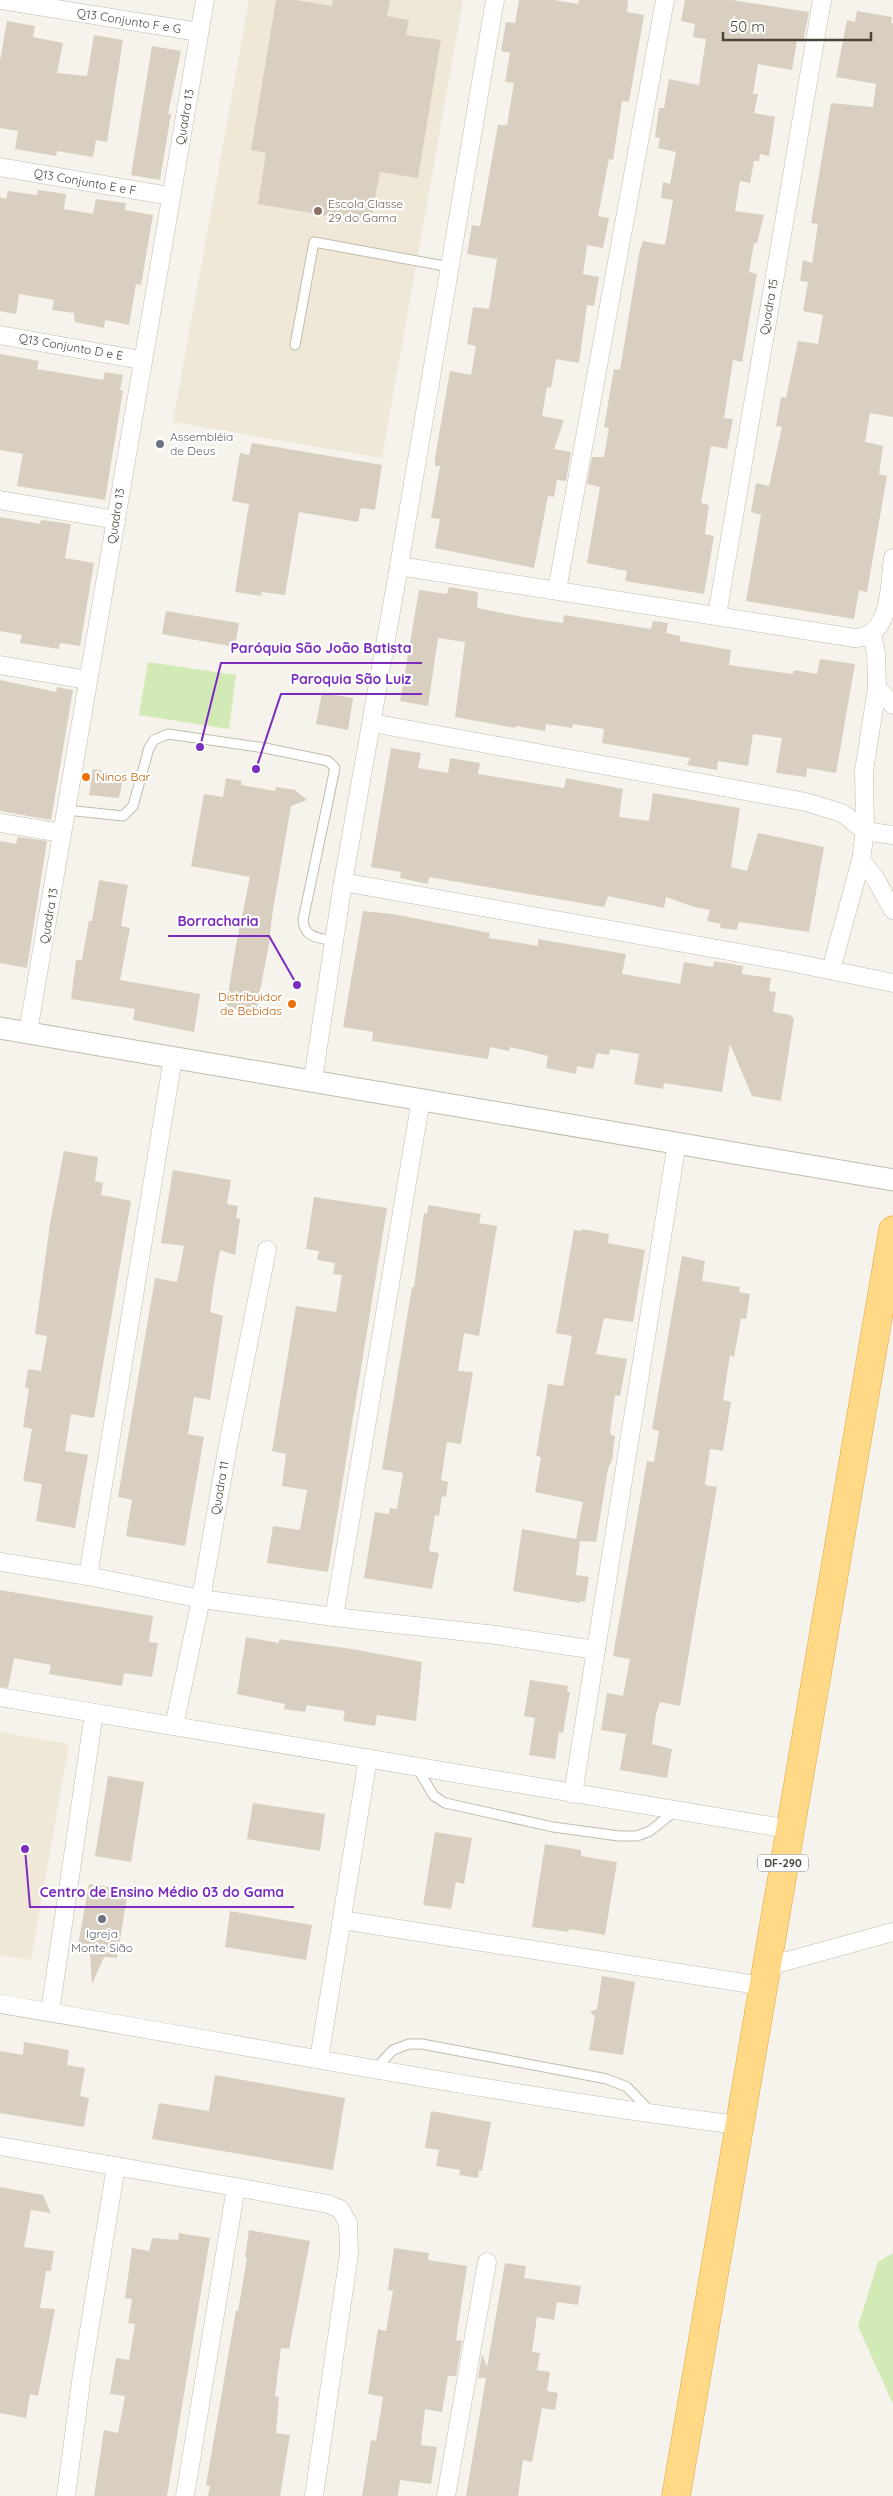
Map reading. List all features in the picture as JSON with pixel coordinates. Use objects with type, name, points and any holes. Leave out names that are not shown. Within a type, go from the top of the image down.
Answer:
[{"type":"highway","name":"DF-290","points":[[676,2496],[738,2125],[765,1982],[789,1829],[891,1261],[893,1230]]},
{"type":"street","name":"Q13 Conjunto F e G","points":[[0,0],[199,32]]},
{"type":"street","name":"Quadra 13","points":[[28,1032],[51,909],[141,360],[205,0]]},
{"type":"street","points":[[312,1080],[343,882],[400,566],[495,0]]},
{"type":"street","points":[[557,590],[665,0]]},
{"type":"street","name":"Quadra 15","points":[[717,615],[822,0]]},
{"type":"street","name":"Q13 Conjunto E e F","points":[[0,167],[170,196]]},
{"type":"street","name":"Q13 Conjunto D e E","points":[[0,335],[141,360]]},
{"type":"street","points":[[0,500],[116,520]]},
{"type":"street","points":[[400,566],[717,615],[837,636],[862,638],[872,635],[879,629],[884,617],[893,558]]},
{"type":"street","points":[[831,970],[861,860],[865,831],[864,771],[876,688],[876,652],[872,635]]},
{"type":"street","points":[[0,665],[88,680]]},
{"type":"street","points":[[876,688],[893,704]]},
{"type":"street","points":[[372,723],[806,802],[842,813],[865,831],[893,835]]},
{"type":"street","points":[[0,823],[62,833]]},
{"type":"street","points":[[861,860],[875,878],[893,910]]},
{"type":"street","points":[[343,882],[893,980]]},
{"type":"street","points":[[0,1028],[893,1180]]},
{"type":"street","points":[[88,1576],[173,1058]]},
{"type":"street","points":[[334,1617],[421,1100]]},
{"type":"street","points":[[573,1794],[677,1142]]},
{"type":"street","name":"Quadra 11","points":[[174,1726],[201,1599],[228,1445],[266,1250]]},
{"type":"street","points":[[0,1562],[88,1576],[201,1599],[334,1617],[425,1626],[596,1650]]},
{"type":"street","points":[[0,1697],[789,1829]]},
{"type":"street","points":[[50,2012],[94,1713]]},
{"type":"street","points":[[319,2059],[368,1758]]},
{"type":"street","points":[[342,1920],[765,1982],[776,1964],[893,1932]]},
{"type":"street","points":[[0,2004],[375,2070],[654,2115],[738,2125]]},
{"type":"street","points":[[0,2146],[328,2204],[340,2209],[348,2223],[348,2254],[314,2496]]},
{"type":"street","points":[[66,2496],[82,2374],[116,2166]]},
{"type":"street","points":[[185,2496],[236,2188]]},
{"type":"street","points":[[446,2496],[487,2262]]},
{"type":"lane","points":[[295,345],[314,242],[450,266]]},
{"type":"lane","points":[[66,810],[123,816],[128,813],[133,806],[154,740],[168,734],[265,748],[328,761],[335,768],[303,920],[304,929],[310,936],[335,941]]},
{"type":"lane","points":[[417,1768],[434,1796],[446,1803],[553,1827],[620,1836],[637,1836],[650,1831],[675,1811]]},
{"type":"lane","points":[[375,2070],[393,2050],[409,2044],[440,2046],[607,2079],[627,2087],[654,2115]]},
{"type":"shaded area","name":"Escola Classe 29 do Gama","points":[[249,0],[463,0],[382,458],[173,422]]},
{"type":"shaded area","points":[[0,1732],[69,1744],[31,1960],[0,1955]]},
{"type":"green space","points":[[148,662],[236,675],[229,729],[139,715]]},
{"type":"green space","points":[[893,2253],[893,2404],[858,2326],[878,2262]]},
{"type":"building","points":[[276,0],[295,0],[332,6],[333,0],[390,0],[387,16],[409,20],[406,35],[441,40],[418,178],[380,172],[370,223],[258,204],[266,153],[251,150]]},
{"type":"building","points":[[519,0],[554,0],[578,4],[579,0],[628,0],[627,12],[644,15],[629,102],[622,101],[613,160],[609,159],[598,216],[609,218],[603,248],[587,245],[583,274],[599,277],[594,306],[587,305],[579,363],[556,359],[551,388],[547,387],[542,416],[564,420],[554,449],[571,452],[566,481],[557,480],[554,497],[548,496],[534,568],[435,548],[440,519],[431,518],[440,466],[435,466],[435,458],[450,371],[471,375],[476,346],[467,344],[473,307],[489,309],[497,259],[467,254],[472,225],[480,226],[498,125],[507,125],[514,83],[505,82],[510,53],[501,51],[506,22],[515,23]]},
{"type":"building","points":[[685,0],[732,0],[809,12],[803,42],[797,40],[792,70],[758,64],[753,94],[758,94],[754,113],[775,117],[769,156],[760,154],[759,161],[754,161],[750,183],[740,181],[735,211],[764,215],[757,243],[754,243],[749,272],[757,274],[742,362],[733,360],[724,418],[733,419],[727,449],[711,446],[701,503],[709,505],[705,534],[714,536],[704,594],[625,581],[627,571],[587,563],[600,487],[587,484],[592,457],[604,457],[609,428],[604,427],[614,369],[620,370],[639,254],[643,241],[665,245],[673,200],[661,198],[663,182],[670,184],[676,152],[658,148],[660,138],[655,137],[659,108],[664,108],[669,79],[699,85],[706,39],[693,37],[695,24],[681,21]]},
{"type":"building","points":[[857,11],[892,17],[891,23],[893,23],[893,417],[870,413],[865,442],[883,446],[879,474],[887,476],[867,592],[859,590],[854,619],[746,601],[761,515],[751,512],[756,483],[769,486],[782,427],[776,426],[781,397],[786,398],[798,341],[818,344],[823,315],[803,311],[808,282],[800,281],[803,260],[812,263],[818,224],[811,223],[831,103],[873,107],[876,84],[836,77],[847,20],[855,22]]},
{"type":"building","points":[[7,21],[35,26],[33,37],[63,43],[57,73],[87,76],[94,35],[123,40],[107,142],[96,140],[93,157],[57,151],[56,156],[15,149],[18,131],[0,128],[0,61]]},
{"type":"building","points":[[152,46],[181,51],[168,114],[171,114],[160,180],[131,175]]},
{"type":"building","points":[[38,190],[66,194],[64,209],[93,214],[96,199],[126,203],[125,210],[153,215],[141,285],[136,284],[129,325],[105,320],[104,328],[75,322],[74,313],[52,310],[54,300],[19,294],[16,314],[0,311],[0,197],[6,199],[8,191],[37,195]]},
{"type":"building","points":[[0,354],[39,361],[37,369],[103,380],[105,372],[123,375],[120,390],[123,391],[105,500],[17,486],[23,454],[0,450]]},
{"type":"building","points":[[252,443],[382,465],[375,510],[361,508],[358,522],[299,512],[285,595],[261,592],[262,596],[235,592],[249,504],[232,501],[240,453],[249,455]]},
{"type":"building","points":[[0,517],[40,524],[41,520],[71,524],[65,558],[94,563],[80,646],[60,643],[59,649],[20,643],[22,635],[0,631]]},
{"type":"building","points":[[449,587],[478,592],[477,608],[523,617],[563,623],[564,615],[651,629],[653,621],[668,623],[666,633],[680,636],[680,641],[731,650],[729,665],[793,674],[794,670],[817,674],[820,659],[855,664],[836,773],[807,768],[806,777],[776,773],[782,738],[753,734],[748,766],[718,761],[717,770],[687,765],[690,758],[602,743],[604,729],[573,724],[572,728],[546,724],[545,731],[516,726],[515,728],[455,717],[465,642],[438,638],[428,706],[400,701],[419,590],[447,594]]},
{"type":"building","points":[[166,611],[239,623],[235,647],[162,634]]},
{"type":"building","points":[[0,680],[56,692],[57,687],[73,690],[51,820],[0,811]]},
{"type":"building","points":[[322,693],[353,698],[348,730],[316,724]]},
{"type":"building","points":[[391,748],[421,753],[418,768],[448,773],[450,758],[480,763],[478,774],[564,788],[566,778],[623,789],[619,817],[649,821],[653,793],[740,808],[731,867],[747,871],[758,833],[824,847],[809,932],[739,922],[737,930],[720,928],[721,924],[707,921],[710,910],[694,907],[666,897],[664,908],[608,896],[604,907],[429,877],[428,884],[400,878],[401,872],[371,867]]},
{"type":"building","points":[[93,769],[110,772],[110,776],[123,778],[119,798],[89,795]]},
{"type":"building","points":[[226,778],[242,781],[241,785],[275,791],[276,787],[295,790],[307,800],[291,806],[256,1012],[226,1007],[250,877],[191,866],[204,794],[223,797]]},
{"type":"building","points":[[18,837],[47,841],[27,968],[0,963],[0,841],[16,844]]},
{"type":"building","points":[[99,880],[128,885],[121,926],[130,928],[120,980],[200,994],[194,1032],[133,1020],[135,1009],[71,999],[76,960],[82,960],[89,921],[92,921]]},
{"type":"building","points":[[363,911],[393,914],[490,933],[489,938],[538,946],[538,939],[626,954],[622,974],[680,984],[684,962],[713,967],[714,961],[743,966],[742,974],[771,978],[769,991],[776,992],[773,1012],[791,1015],[794,1018],[781,1101],[752,1096],[730,1044],[722,1092],[664,1083],[663,1089],[634,1084],[639,1054],[610,1049],[609,1055],[597,1053],[593,1069],[577,1066],[576,1074],[546,1068],[548,1056],[510,1047],[509,1051],[490,1047],[488,1059],[372,1041],[373,1032],[343,1027]]},
{"type":"building","points":[[64,1151],[98,1157],[95,1181],[103,1183],[101,1195],[131,1201],[94,1418],[71,1414],[65,1451],[88,1455],[75,1528],[36,1521],[42,1484],[23,1481],[32,1429],[23,1427],[29,1388],[25,1388],[28,1369],[41,1371],[47,1336],[35,1334],[50,1224]]},
{"type":"building","points":[[173,1170],[231,1180],[227,1204],[238,1206],[236,1218],[240,1219],[235,1255],[220,1250],[213,1289],[210,1312],[223,1316],[210,1400],[194,1397],[188,1434],[204,1437],[185,1546],[126,1536],[132,1500],[118,1497],[155,1278],[177,1282],[184,1246],[161,1243]]},
{"type":"building","points":[[314,1197],[387,1208],[328,1572],[267,1563],[273,1526],[300,1530],[307,1490],[282,1486],[286,1454],[272,1451],[296,1306],[336,1312],[342,1275],[333,1274],[335,1263],[317,1260],[319,1251],[306,1249]]},
{"type":"building","points":[[428,1205],[481,1214],[479,1223],[497,1226],[479,1336],[464,1333],[458,1371],[473,1372],[461,1444],[447,1442],[441,1480],[448,1482],[446,1497],[442,1496],[439,1516],[435,1515],[429,1551],[439,1553],[432,1589],[364,1578],[375,1512],[389,1514],[390,1508],[397,1509],[403,1473],[382,1469],[412,1287],[414,1287],[424,1213],[427,1214]]},
{"type":"building","points":[[582,1229],[609,1234],[608,1243],[645,1250],[633,1322],[604,1318],[596,1354],[627,1359],[620,1396],[615,1395],[610,1431],[611,1435],[615,1436],[612,1460],[608,1469],[596,1542],[580,1541],[576,1575],[589,1577],[585,1602],[580,1601],[580,1603],[513,1591],[522,1529],[576,1539],[583,1502],[535,1492],[541,1457],[536,1456],[548,1384],[563,1386],[572,1336],[556,1333],[574,1230],[582,1231]]},
{"type":"building","points":[[682,1256],[705,1261],[702,1281],[740,1287],[739,1292],[750,1294],[746,1319],[741,1318],[734,1357],[730,1355],[723,1400],[731,1402],[723,1451],[710,1449],[705,1485],[717,1487],[680,1706],[660,1702],[656,1714],[652,1744],[672,1749],[667,1778],[620,1770],[626,1734],[601,1730],[607,1693],[623,1696],[630,1659],[613,1656],[647,1461],[654,1462],[659,1431],[652,1429]]},
{"type":"building","points":[[0,1590],[153,1616],[149,1642],[158,1643],[152,1677],[124,1673],[122,1686],[49,1674],[51,1665],[14,1658],[8,1688],[0,1687]]},
{"type":"building","points":[[246,1637],[279,1643],[279,1639],[352,1649],[422,1662],[416,1721],[377,1715],[375,1726],[343,1721],[345,1711],[307,1705],[305,1712],[284,1709],[285,1704],[237,1694]]},
{"type":"building","points":[[530,1680],[568,1686],[567,1692],[570,1692],[563,1733],[559,1732],[555,1759],[529,1755],[535,1718],[524,1716]]},
{"type":"building","points":[[108,1776],[144,1782],[131,1862],[95,1856]]},
{"type":"building","points":[[253,1803],[325,1814],[320,1851],[247,1839]]},
{"type":"building","points":[[435,1832],[472,1838],[464,1884],[456,1882],[451,1909],[423,1905]]},
{"type":"building","points":[[545,1844],[581,1850],[581,1856],[617,1862],[605,1935],[569,1929],[568,1932],[532,1927]]},
{"type":"building","name":"Igreja Monte Sião","points":[[89,1884],[128,1890],[117,1958],[104,1957],[92,1984],[90,1954],[77,1951]]},
{"type":"building","points":[[230,1911],[312,1925],[306,1960],[225,1947]]},
{"type":"building","points":[[602,1976],[635,1982],[623,2055],[589,2050],[595,2017],[590,2012],[597,2009]]},
{"type":"building","points":[[24,2042],[69,2050],[67,2065],[85,2068],[80,2096],[89,2098],[84,2127],[0,2113],[0,2051],[23,2055]]},
{"type":"building","points":[[215,2075],[345,2098],[333,2170],[152,2139],[159,2103],[209,2111]]},
{"type":"building","points":[[431,2111],[491,2122],[482,2171],[479,2170],[478,2178],[459,2175],[460,2170],[436,2166],[439,2150],[425,2148]]},
{"type":"building","points":[[0,2187],[43,2195],[51,2213],[31,2210],[24,2247],[54,2251],[51,2271],[46,2271],[40,2308],[55,2309],[38,2396],[30,2394],[26,2418],[0,2413]]},
{"type":"building","points":[[249,2230],[310,2241],[289,2349],[281,2348],[275,2396],[279,2397],[276,2433],[290,2435],[280,2496],[208,2496],[210,2486],[206,2485],[236,2310],[238,2311],[247,2258],[245,2257]]},
{"type":"building","points":[[179,2233],[210,2238],[167,2496],[94,2496],[104,2430],[118,2433],[125,2396],[110,2394],[116,2358],[129,2360],[135,2324],[128,2323],[132,2299],[125,2298],[132,2248],[149,2251],[152,2238],[178,2240]]},
{"type":"building","points":[[394,2248],[429,2253],[428,2260],[467,2266],[456,2340],[462,2341],[456,2376],[448,2376],[442,2412],[425,2409],[421,2445],[437,2447],[431,2484],[400,2480],[398,2496],[362,2496],[371,2440],[376,2441],[383,2397],[368,2394],[378,2329],[386,2331],[393,2291],[388,2290]]},
{"type":"building","points":[[505,2263],[526,2266],[524,2278],[581,2286],[578,2305],[557,2302],[554,2320],[537,2317],[532,2352],[540,2353],[537,2370],[550,2372],[547,2391],[558,2393],[555,2410],[542,2408],[532,2462],[523,2460],[518,2496],[466,2496],[486,2378],[478,2378],[482,2354],[487,2367]]},
{"type":"place","name":"Escola Classe 29 do Gama","points":[[318,211]]},
{"type":"place","name":"Assembléia de Deus","points":[[160,444]]},
{"type":"place","name":"Paróquia São João Batista","points":[[200,747]]},
{"type":"place","name":"Paroquia São Luiz","points":[[256,769]]},
{"type":"place","name":"Ninos Bar","points":[[86,777]]},
{"type":"place","name":"Borracharia","points":[[297,985]]},
{"type":"place","name":"Distribuidor de Bebidas","points":[[292,1004]]},
{"type":"place","name":"Centro de Ensino Médio 03 do Gama","points":[[25,1849]]},
{"type":"place","name":"Igreja Monte Sião","points":[[102,1919]]}]
